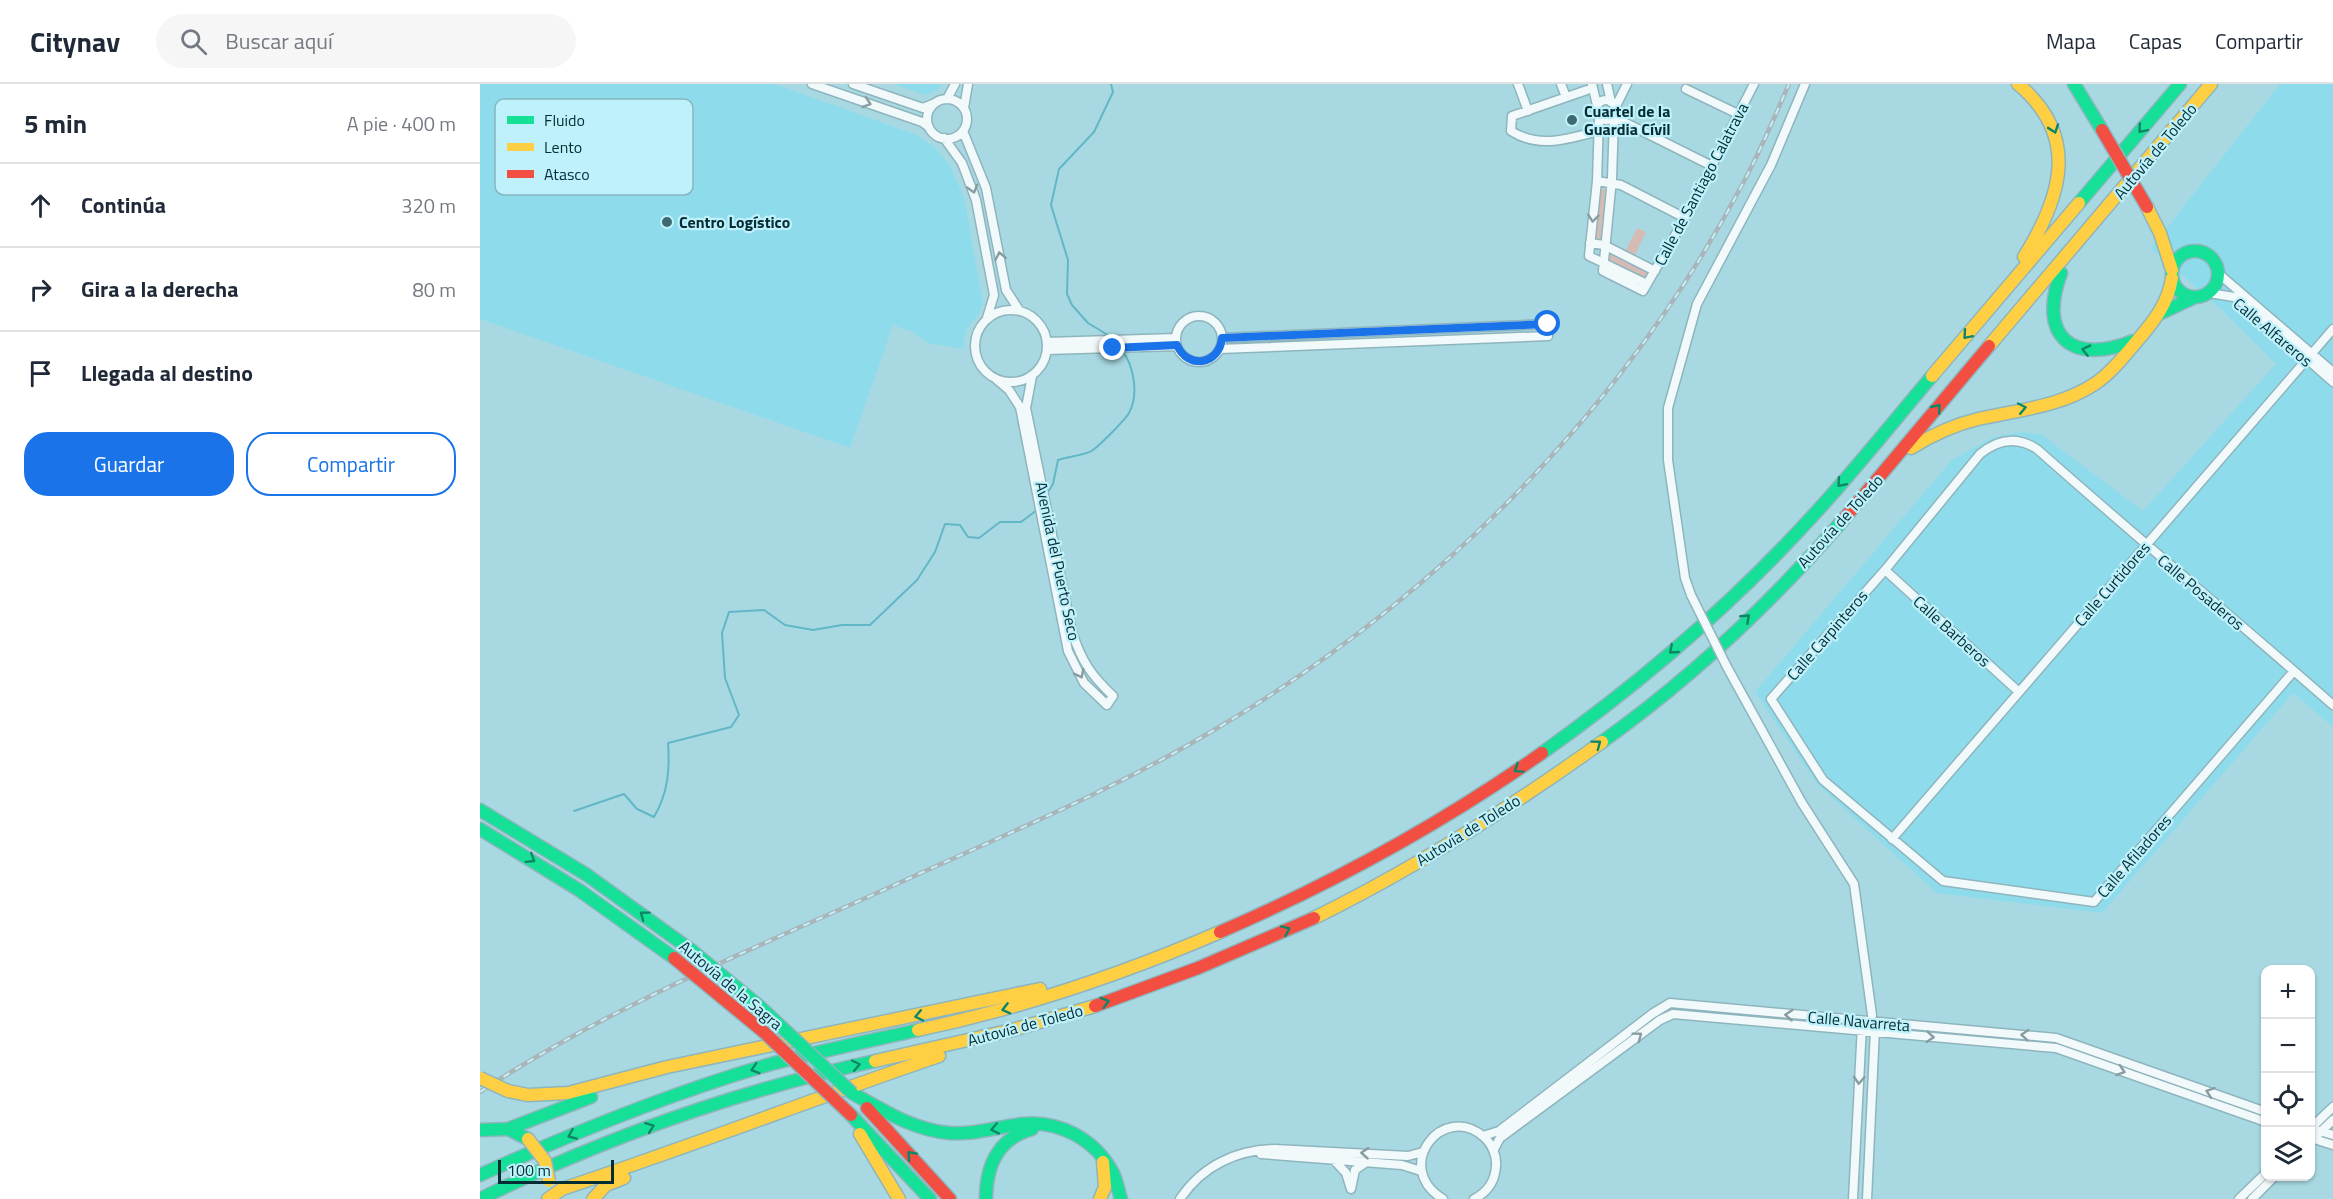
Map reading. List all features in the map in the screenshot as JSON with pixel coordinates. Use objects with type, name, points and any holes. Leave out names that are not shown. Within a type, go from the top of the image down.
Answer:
[{"type":"main road","points":[[2006,291],[2007,281],[2033,244],[2043,221],[2056,180],[2058,158],[2057,138],[2051,120],[2036,99],[2018,84]]},
{"type":"main road","points":[[2074,84],[2147,207],[2160,233],[2180,292],[2195,297]]},
{"type":"main road","name":"Autovía de Toledo","points":[[480,1175],[587,1128],[686,1090],[829,1049],[1015,1007],[1101,978],[1215,935],[1341,876],[1470,801],[1573,731],[1655,666],[1766,564],[1819,509],[2180,84]]},
{"type":"main road","name":"Autovía de Toledo","points":[[480,1199],[594,1148],[699,1108],[842,1068],[989,1036],[1120,998],[1218,961],[1311,919],[1482,824],[1596,746],[1676,682],[1816,549],[2071,253],[2211,84]]},
{"type":"main road","points":[[2160,233],[2173,245],[2209,255],[2218,266],[2219,274],[2214,288],[2209,293],[2195,297],[2162,313]]},
{"type":"main road","points":[[1901,453],[1941,429],[1957,423],[2055,401],[2087,388],[2114,368],[2162,313],[2168,300],[2172,274],[2179,256],[2194,250]]},
{"type":"main road","points":[[2071,253],[2051,295],[2052,318],[2061,337],[2077,348],[2094,352],[2115,350],[2141,337]]},
{"type":"main road","name":"Autovía de la Sagra","points":[[480,810],[579,870],[691,950],[759,1006],[852,1093],[869,1106],[909,1124],[950,1133],[967,1133],[1023,1123],[1053,1125]]},
{"type":"main road","name":"Autovía de la Sagra","points":[[480,829],[579,890],[674,958],[765,1033],[851,1115],[930,1199]]},
{"type":"main road","points":[[480,1078],[508,1091],[540,1097],[557,1096],[696,1061],[997,1000],[1082,979],[1101,978]]},
{"type":"main road","points":[[547,1199],[562,1189],[712,1138],[781,1110],[978,1043],[989,1036]]},
{"type":"main road","points":[[481,1129],[508,1129],[629,1082],[696,1061]]},
{"type":"main road","points":[[869,1106],[950,1199]]},
{"type":"main road","points":[[851,1115],[899,1199]]},
{"type":"main road","points":[[986,1199],[988,1169],[1003,1145],[1027,1130],[1053,1125],[1076,1134],[1101,1156],[1114,1175],[1122,1199]]},
{"type":"main road","points":[[508,1129],[528,1139],[545,1161],[549,1181],[547,1199]]},
{"type":"main road","points":[[592,1199],[606,1185],[689,1152],[712,1138]]},
{"type":"main road","points":[[1100,1199],[1106,1178],[1101,1156]]},
{"type":"street","name":"Avenida del Puerto Seco","points":[[812,84],[922,122],[933,133],[944,138],[963,163],[976,200],[994,295],[987,318],[974,339],[974,352],[979,364],[987,374],[1010,390],[1020,407],[1068,651],[1084,683],[1107,705],[1113,696],[1092,676],[1080,657],[1072,632],[1026,408],[1032,376],[1040,368],[1047,346]]},
{"type":"street","points":[[852,84],[923,108],[947,99],[955,84]]},
{"type":"street","points":[[944,138],[952,138],[963,131],[967,120],[964,108],[968,84]]},
{"type":"street","points":[[1518,84],[1528,111]]},
{"type":"street","points":[[1561,84],[1566,97]]},
{"type":"street","points":[[1603,266],[1612,183],[1614,109],[1607,84]]},
{"type":"street","points":[[1599,118],[1608,120],[1627,84]]},
{"type":"street","name":"Calle de Santiago Calatrava","points":[[1603,266],[1647,284],[1686,218],[1754,84]]},
{"type":"street","points":[[1805,84],[1772,165],[1697,304],[1668,408],[1668,460],[1685,578],[1691,596],[1727,667],[1802,803],[1854,884],[1875,1032],[1867,1199]]},
{"type":"street","points":[[1597,105],[1590,87],[1512,116],[1511,131],[1533,142],[1560,141],[1598,131]]},
{"type":"street","points":[[1686,89],[1738,114]]},
{"type":"street","points":[[947,99],[964,108]]},
{"type":"street","points":[[1603,266],[1589,256],[1597,181],[1599,118],[1595,111],[1597,105],[1603,100],[1614,109],[1712,166]]},
{"type":"street","points":[[929,127],[928,114],[935,103]]},
{"type":"street","points":[[963,131],[986,188],[1006,290],[1019,310]]},
{"type":"street","points":[[1597,181],[1612,183],[1686,218]]},
{"type":"street","points":[[1590,243],[1604,245],[1655,271]]},
{"type":"street","name":"Calle Alfareros","points":[[2219,274],[2309,356],[2333,382]]},
{"type":"street","name":"Calle Alfareros","points":[[2209,293],[2234,297],[2246,304],[2309,356],[2333,372]]},
{"type":"street","points":[[987,318],[998,312],[1019,310],[1032,316],[1040,324],[1047,346]]},
{"type":"street","points":[[1195,316],[1210,319],[1216,324],[1222,338],[1220,349],[1213,358],[1199,362],[1185,358],[1176,342],[1182,324],[1195,316]]},
{"type":"street","points":[[1220,349],[1548,336],[1548,324],[1222,338]]},
{"type":"street","name":"Calle Curtidores","points":[[1892,839],[2333,329]]},
{"type":"street","points":[[1047,346],[1107,340],[1176,342]]},
{"type":"street","points":[[1047,346],[1113,348],[1176,342]]},
{"type":"street","points":[[998,380],[1010,383],[1032,376]]},
{"type":"street","name":"Calle Posaderos","points":[[2011,440],[2027,442],[2037,449],[2146,546],[2333,705]]},
{"type":"street","name":"Calle Carpinteros","points":[[1892,839],[1823,780],[1770,699],[1885,570],[1980,454],[1993,444],[2011,440]]},
{"type":"street","name":"Calle Barberos","points":[[1885,570],[2019,692]]},
{"type":"street","name":"Calle Afiladores","points":[[1892,839],[1943,881],[2094,902],[2294,671]]},
{"type":"street","name":"Calle Navarreta","points":[[1483,1136],[1499,1131],[1652,1014],[1670,1003],[1862,1026],[1875,1032],[2056,1048],[2261,1121]]},
{"type":"street","name":"Calle Navarreta","points":[[1494,1149],[1500,1138],[1660,1020],[1672,1014],[1862,1026],[1874,1018],[2056,1038],[2261,1111]]},
{"type":"street","points":[[1853,1199],[1862,1026]]},
{"type":"street","points":[[2315,1129],[2333,1107]]},
{"type":"street","points":[[2315,1133],[2321,1131],[2333,1120]]},
{"type":"street","points":[[1443,1199],[1433,1193],[1425,1183],[1421,1171],[1423,1152],[1429,1140],[1439,1132],[1451,1127],[1464,1127],[1483,1136],[1494,1149],[1497,1162],[1496,1174],[1490,1186],[1474,1199]]},
{"type":"street","points":[[2321,1131],[2333,1135]]},
{"type":"street","points":[[2315,1136],[2333,1145]]},
{"type":"street","points":[[1180,1199],[1197,1177],[1234,1156],[1275,1149],[1408,1156],[1423,1152]]},
{"type":"street","points":[[1234,1156],[1269,1155],[1365,1162],[1402,1165],[1421,1171]]},
{"type":"street","points":[[1334,1160],[1346,1173],[1351,1189]]},
{"type":"street","points":[[1350,1199],[1355,1170],[1365,1162]]},
{"type":"street","points":[[2239,1199],[2261,1177]]},
{"type":"street","points":[[2252,1199],[2270,1181]]},
{"type":"shaded area","points":[[480,84],[775,84],[917,135],[933,146],[950,165],[964,198],[983,303],[979,313],[966,330],[963,349],[928,343],[911,331],[893,325],[850,448],[480,319]]},
{"type":"shaded area","points":[[893,84],[942,84],[938,90],[926,95]]},
{"type":"shaded area","points":[[2280,84],[2333,84],[2333,727],[2293,693],[2102,913],[1937,893],[1817,784],[1755,692],[1951,461],[1993,437],[2021,432],[2042,435],[2143,511],[2276,364],[2225,313],[2151,248]]},
{"type":"shaded area","points":[[1603,188],[1606,191],[1601,238],[1598,240],[1595,238],[1600,189]]},
{"type":"shaded area","points":[[1637,228],[1646,232],[1635,255],[1626,250]]},
{"type":"shaded area","points":[[1609,252],[1647,271],[1648,275],[1643,277],[1606,258]]},
{"type":"waterway","points":[[1111,84],[1113,92],[1094,132],[1059,169],[1051,205],[1068,260],[1067,294],[1072,305],[1088,323],[1111,337]]},
{"type":"waterway","points":[[1046,495],[1053,484],[1058,460],[1086,454],[1093,450],[1129,413],[1134,398],[1134,380],[1130,364],[1122,351]]},
{"type":"waterway","points":[[574,811],[624,794],[637,809],[654,817],[667,781],[668,743],[731,727],[739,715],[725,678],[722,633],[729,612],[764,610],[785,625],[813,630],[842,625],[870,625],[917,580],[935,552],[945,524],[960,525],[968,537],[979,538],[1000,522],[1021,522],[1037,510]]},
{"type":"railway","points":[[480,1092],[532,1059],[641,1001],[753,948],[1034,822],[1144,769],[1214,730],[1295,679],[1373,622],[1447,560],[1516,494],[1580,423],[1640,348],[1694,268],[1742,185],[1789,84]]},
{"type":"traffic: fast","points":[[2074,84],[2102,130]]},
{"type":"traffic: fast","points":[[2079,203],[2180,84]]},
{"type":"traffic: fast","points":[[2195,251],[2211,258],[2218,274],[2211,290],[2195,297],[2179,290],[2172,274],[2179,258],[2195,251]]},
{"type":"traffic: fast","points":[[2061,273],[2055,295],[2054,314],[2057,329],[2065,340],[2077,347],[2093,350],[2111,348],[2133,341]]},
{"type":"traffic: fast","points":[[2161,313],[2195,297]]},
{"type":"traffic: fast","points":[[1542,753],[1652,669],[1755,576],[1833,493],[1932,376]]},
{"type":"traffic: fast","points":[[1602,742],[1667,692],[1729,638],[1788,580],[1843,520]]},
{"type":"traffic: fast","points":[[480,810],[587,875],[691,950]]},
{"type":"traffic: fast","points":[[480,829],[579,890],[674,958]]},
{"type":"traffic: fast","points":[[691,950],[759,1006],[852,1093]]},
{"type":"traffic: fast","points":[[480,1175],[587,1129],[734,1075],[826,1050],[918,1030]]},
{"type":"traffic: fast","points":[[480,1199],[528,1176],[673,1118],[773,1086],[875,1061]]},
{"type":"traffic: fast","points":[[852,1093],[911,1124],[936,1131],[967,1133],[1022,1124],[1036,1124],[1049,1125],[1075,1134],[1096,1150],[1105,1161],[1114,1176],[1121,1199]]},
{"type":"traffic: fast","points":[[508,1129],[591,1097]]},
{"type":"traffic: fast","points":[[851,1115],[930,1199]]},
{"type":"traffic: fast","points":[[480,1130],[508,1129],[528,1139]]},
{"type":"traffic: fast","points":[[986,1199],[988,1175],[996,1155],[1010,1139],[1032,1129]]},
{"type":"traffic: slow","points":[[2018,84],[2038,104],[2050,124],[2057,146],[2058,167],[2055,189],[2048,212],[2024,257]]},
{"type":"traffic: slow","points":[[1989,346],[2211,84]]},
{"type":"traffic: slow","points":[[1932,376],[2079,203]]},
{"type":"traffic: slow","points":[[2147,207],[2160,233],[2172,270]]},
{"type":"traffic: slow","points":[[1911,448],[1960,424],[2054,403],[2096,383],[2118,364],[2154,319],[2164,304],[2172,278]]},
{"type":"traffic: slow","points":[[1314,918],[1426,858],[1533,790],[1602,742]]},
{"type":"traffic: slow","points":[[918,1030],[1034,1000],[1109,976],[1220,932]]},
{"type":"traffic: slow","points":[[508,1091],[528,1095],[568,1093],[667,1067],[1040,989]]},
{"type":"traffic: slow","points":[[875,1061],[1012,1030],[1095,1006]]},
{"type":"traffic: slow","points":[[548,1199],[562,1189],[939,1056]]},
{"type":"traffic: slow","points":[[480,1078],[508,1091]]},
{"type":"traffic: slow","points":[[860,1134],[899,1199]]},
{"type":"traffic: slow","points":[[528,1139],[545,1161],[549,1181]]},
{"type":"traffic: slow","points":[[1100,1199],[1105,1187],[1103,1162]]},
{"type":"traffic: slow","points":[[593,1199],[606,1185],[624,1178]]},
{"type":"traffic: jam","points":[[2102,130],[2147,207]]},
{"type":"traffic: jam","points":[[1843,520],[1989,346]]},
{"type":"traffic: jam","points":[[1220,932],[1386,851],[1465,804],[1542,753]]},
{"type":"traffic: jam","points":[[1095,1006],[1198,968],[1314,918]]},
{"type":"traffic: jam","points":[[674,958],[765,1033],[851,1115]]},
{"type":"traffic: jam","points":[[867,1108],[950,1199]]},
{"type":"place","name":"Cuartel de la Guardia Cívil","points":[[1572,120]]},
{"type":"place","name":"Centro Logístico","points":[[667,222]]},
{"type":"route","points":[[1113,348],[1177,345],[1185,358],[1199,362],[1213,358],[1220,349],[1222,338],[1548,324]]}]
